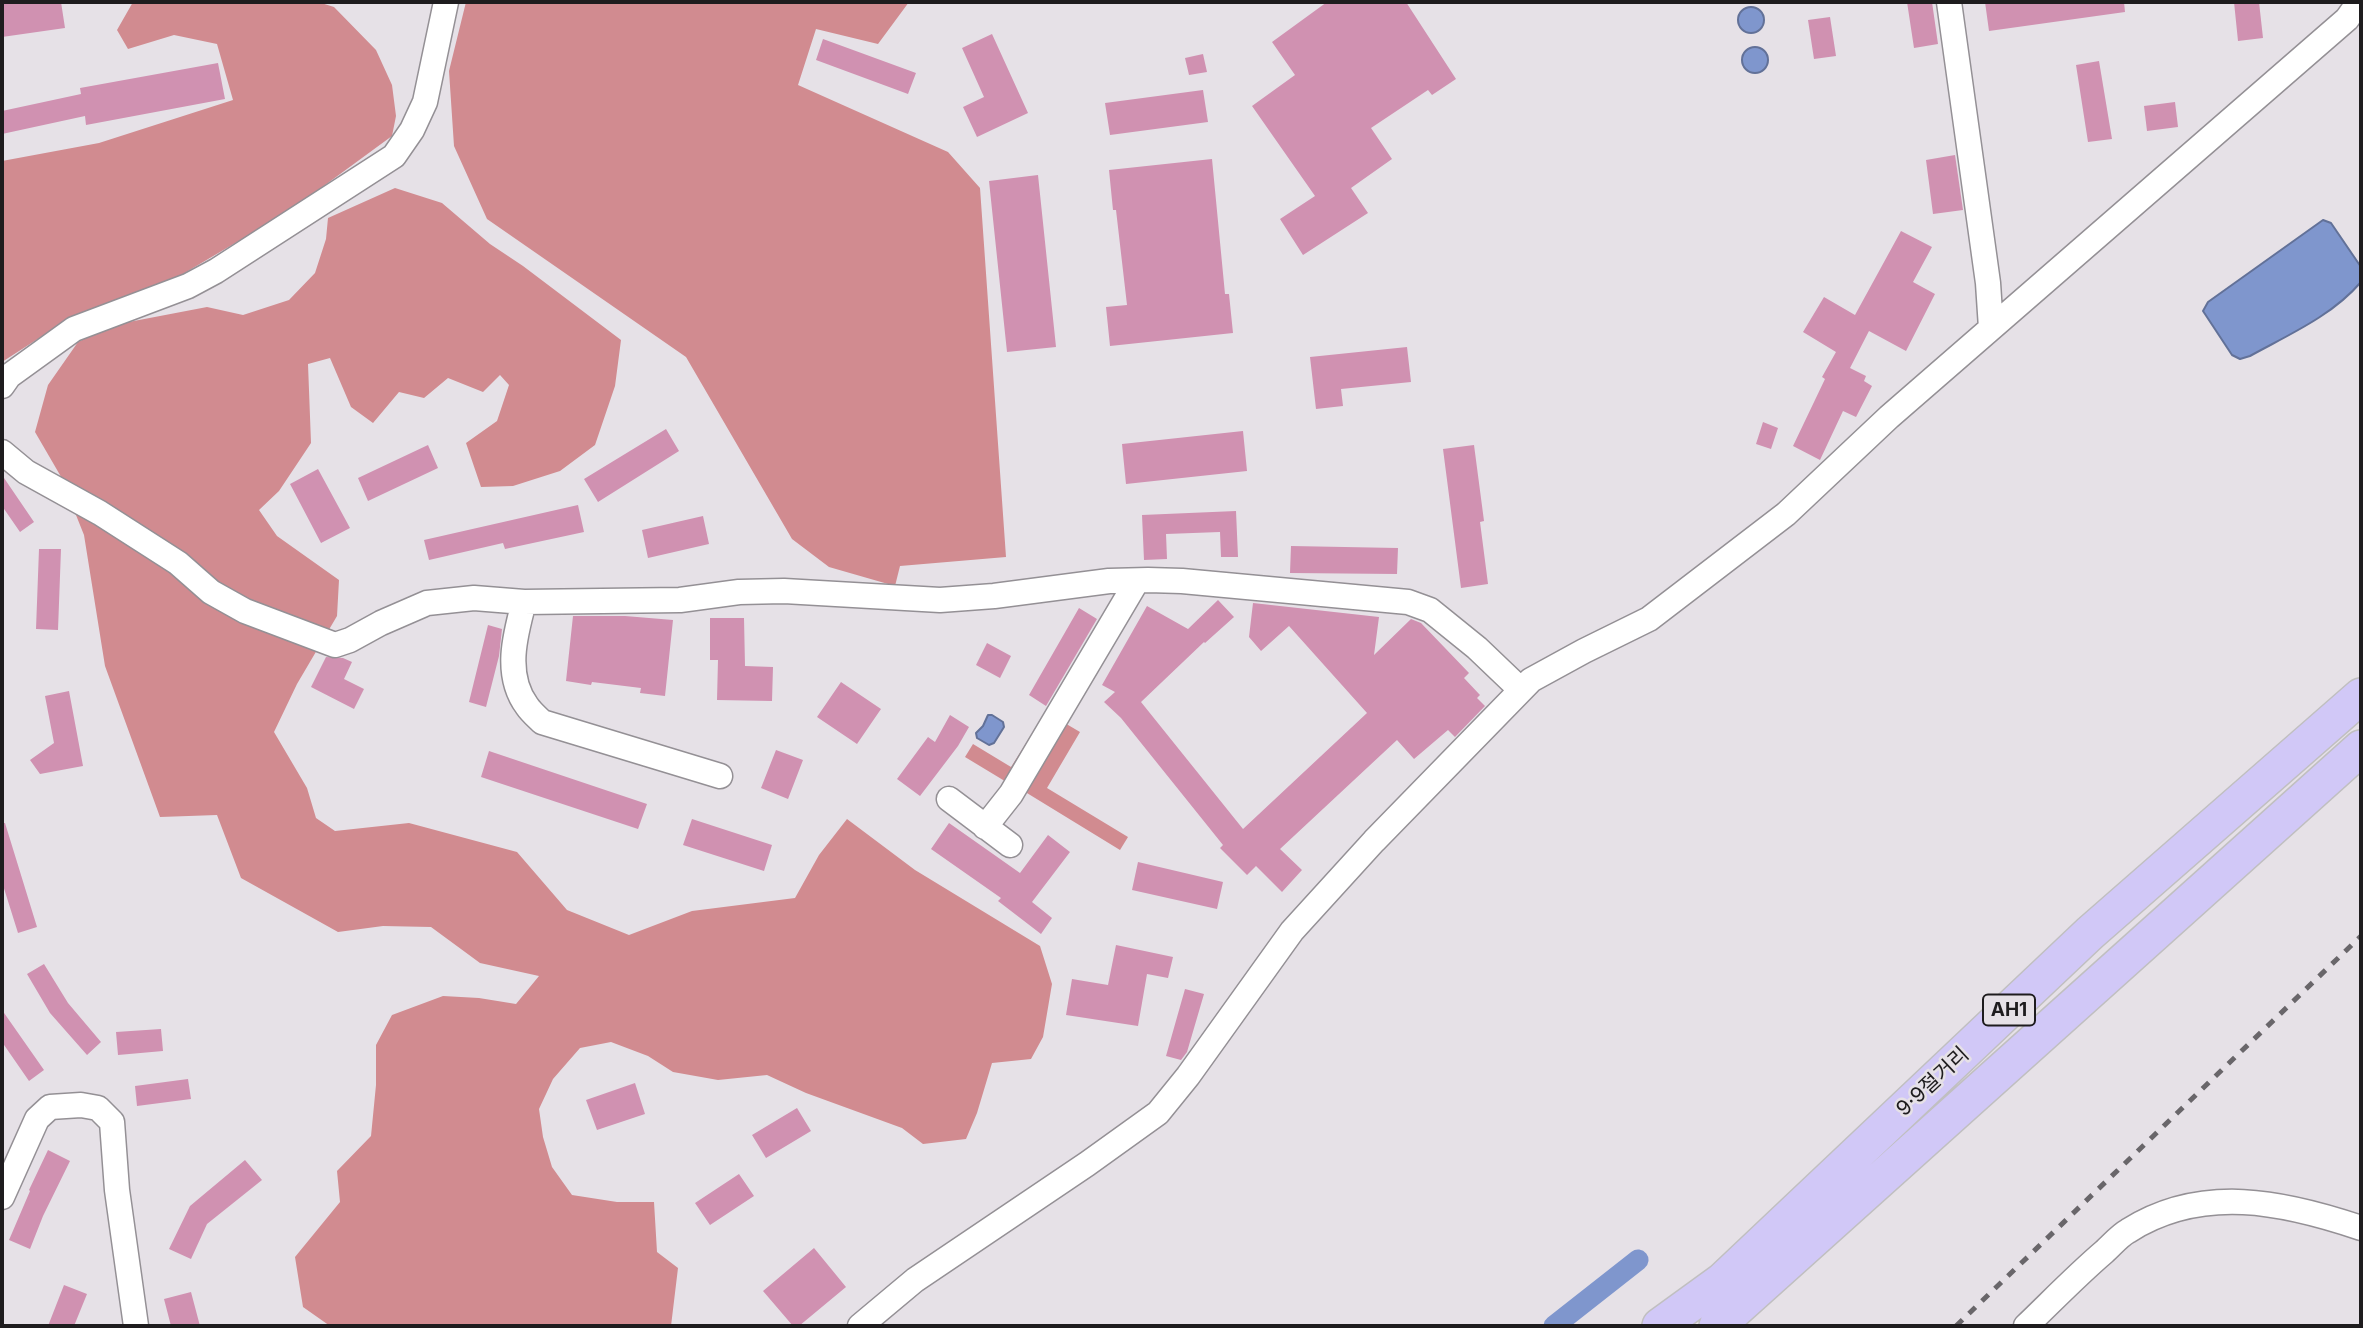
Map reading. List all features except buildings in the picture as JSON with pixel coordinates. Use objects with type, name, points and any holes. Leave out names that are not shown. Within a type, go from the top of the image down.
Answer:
[{"type":"highway","name":"9·9절거리","points":[[1660,1326],[1722,1281],[2090,933],[2361,696]]},
{"type":"highway","name":"9·9절거리","points":[[1717,1326],[2361,748]]},
{"type":"street","points":[[2,386],[9,376],[74,329],[198,281],[394,156],[412,130],[425,102],[446,2]]},
{"type":"street","points":[[1949,2],[1988,283],[1991,328]]},
{"type":"street","points":[[860,1326],[915,1280],[1158,1113],[1188,1076],[1292,931],[1374,841],[1531,680],[1649,619],[1786,514],[1889,417],[2290,71],[2347,19],[2359,2]]},
{"type":"street","points":[[2,452],[26,472],[100,513],[178,563],[211,592],[245,611],[335,645],[428,603],[474,598],[524,602],[680,600],[739,592],[784,591],[940,600],[1109,581],[1182,581],[1408,602],[1430,610],[1477,648],[1521,690]]},
{"type":"street","points":[[985,827],[1011,794],[1137,581]]},
{"type":"street","points":[[524,602],[512,659],[516,683],[526,705],[542,722],[720,776]]},
{"type":"street","points":[[949,799],[1010,845]]},
{"type":"street","points":[[2,1197],[37,1119],[50,1107],[81,1105],[98,1108],[112,1122],[117,1189],[136,1326]]},
{"type":"street","points":[[2026,1326],[2127,1231],[2162,1213],[2204,1203],[2264,1203],[2303,1209],[2361,1228]]},
{"type":"shaded area","points":[[133,2],[318,2],[334,7],[376,50],[392,85],[396,116],[392,136],[291,210],[171,281],[47,333],[2,362],[2,161],[99,143],[233,100],[217,44],[174,35],[128,49],[117,30]]},
{"type":"shaded area","points":[[466,2],[909,2],[878,44],[816,29],[798,85],[948,152],[980,188],[1006,557],[900,566],[895,586],[829,567],[792,539],[686,357],[487,219],[454,146],[449,71]]},
{"type":"shaded area","points":[[395,188],[442,203],[490,244],[621,340],[615,386],[595,445],[560,471],[513,486],[481,487],[466,443],[497,421],[509,385],[500,375],[483,392],[448,378],[424,398],[399,392],[373,423],[351,407],[330,358],[308,364],[311,443],[279,491],[259,510],[277,536],[339,580],[337,616],[297,684],[274,732],[307,788],[316,818],[335,831],[409,823],[517,852],[567,910],[629,935],[692,911],[795,898],[819,855],[847,819],[915,870],[1040,946],[1052,984],[1043,1037],[1031,1059],[992,1063],[966,1139],[923,1144],[902,1128],[806,1093],[767,1075],[718,1080],[673,1072],[648,1056],[611,1042],[580,1048],[553,1079],[539,1109],[543,1137],[552,1167],[572,1195],[617,1202],[654,1202],[657,1252],[678,1268],[671,1326],[330,1326],[303,1307],[295,1257],[340,1202],[337,1171],[371,1136],[376,1085],[376,1045],[392,1015],[443,996],[516,1004],[539,976],[480,963],[431,927],[383,926],[338,932],[241,878],[217,815],[160,817],[105,666],[84,535],[60,475],[35,432],[48,385],[78,342],[113,325],[207,307],[243,315],[289,300],[315,273],[326,239],[328,218]]},
{"type":"shaded area","points":[[1042,718],[1013,786],[965,757],[973,744],[1011,767]]},
{"type":"shaded area","points":[[1063,722],[1080,732],[1047,788],[1128,837],[1120,850],[1022,790]]},
{"type":"water","points":[[1751,7],[1760,11],[1764,20],[1760,29],[1751,33],[1742,29],[1738,20],[1742,11]]},
{"type":"water","points":[[1755,47],[1764,51],[1768,60],[1764,69],[1755,73],[1746,69],[1742,60],[1746,51]]},
{"type":"water","points":[[2323,220],[2331,223],[2361,267],[2361,282],[2337,305],[2294,332],[2250,356],[2240,359],[2232,355],[2203,311],[2208,302]]},
{"type":"water","points":[[988,715],[1003,722],[1004,727],[994,743],[989,745],[977,738],[976,733]]},
{"type":"waterway","points":[[1554,1326],[1638,1260]]},
{"type":"railway","points":[[1956,1326],[2361,936]]}]
